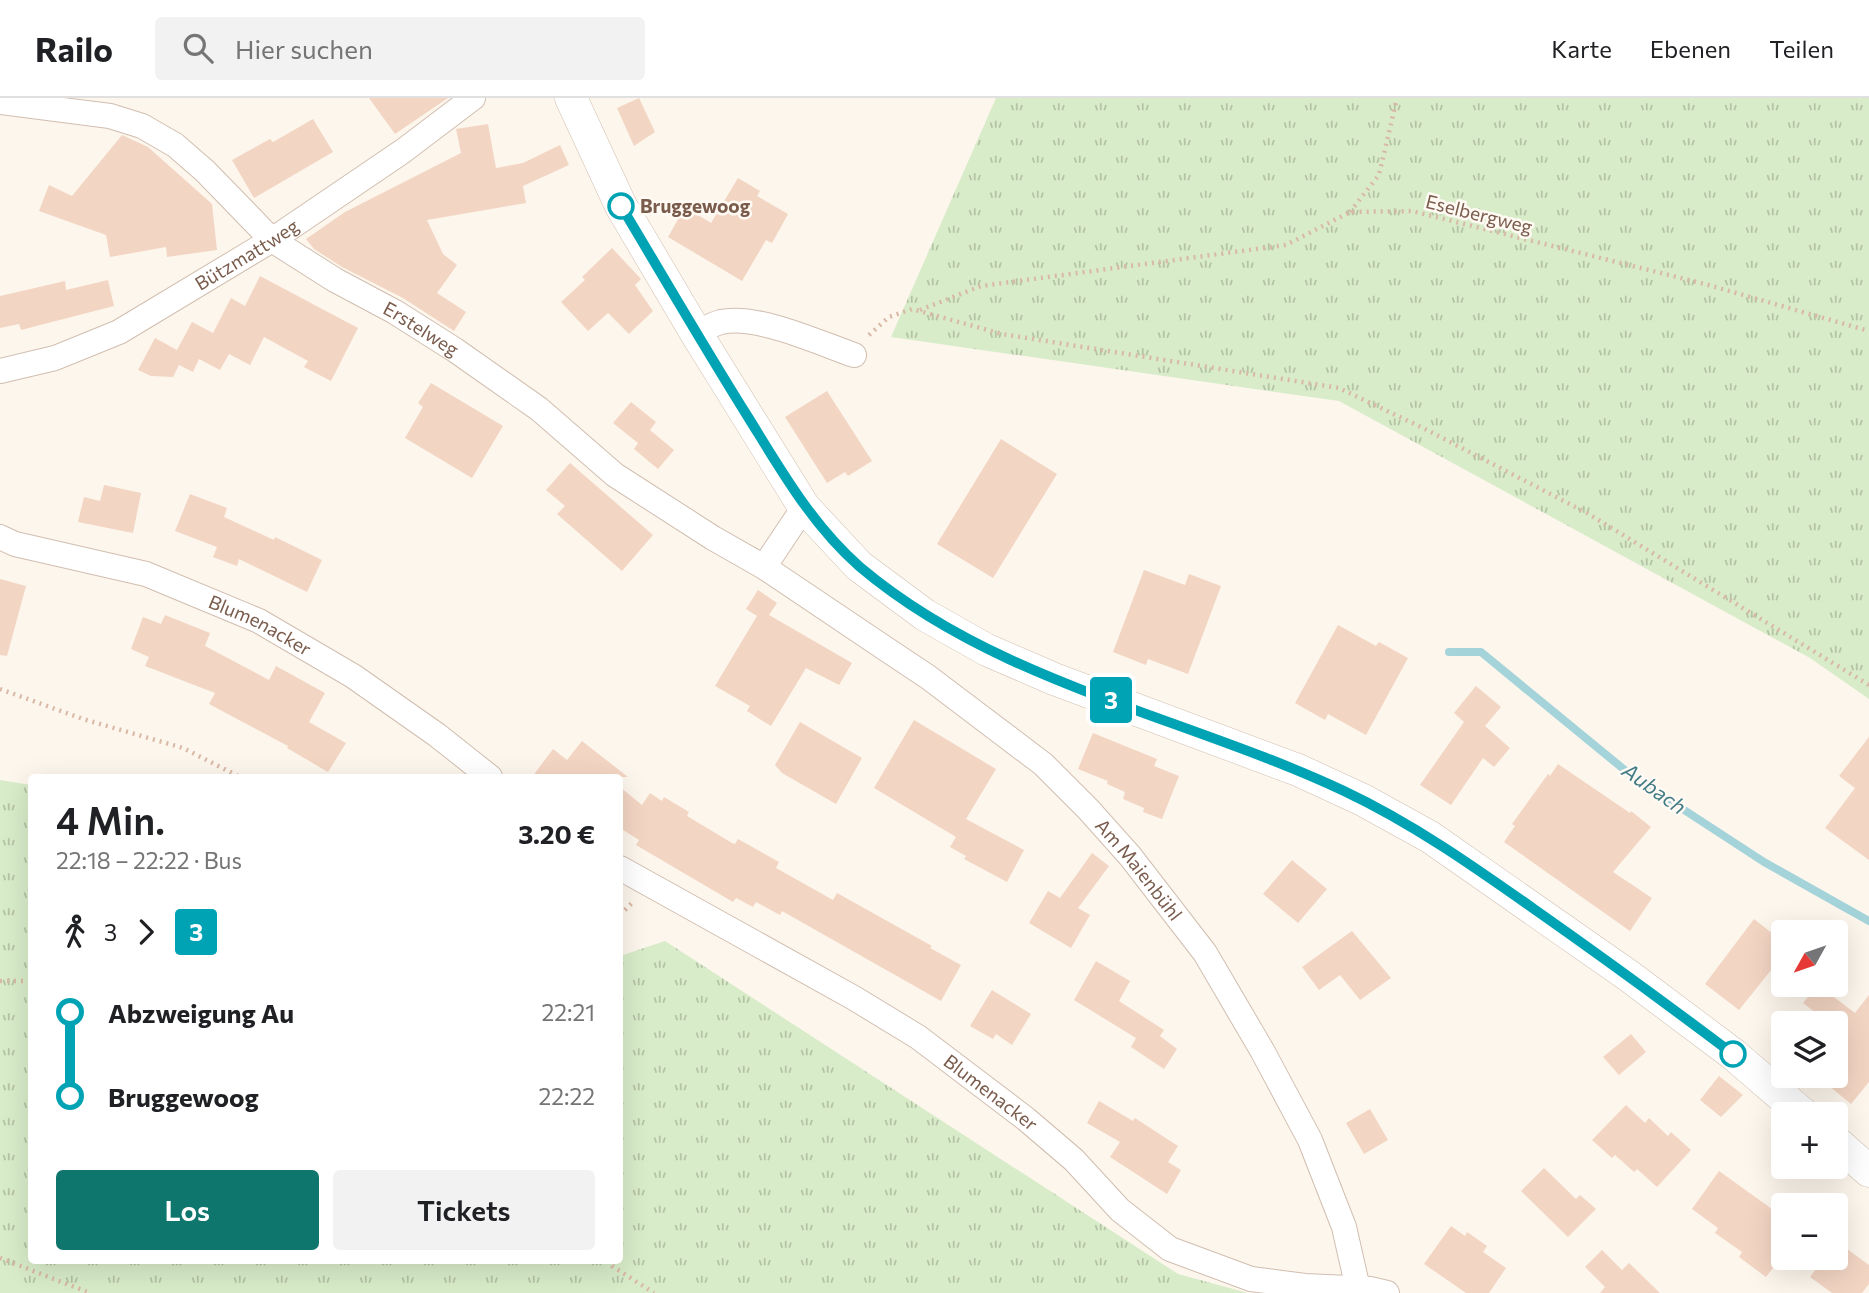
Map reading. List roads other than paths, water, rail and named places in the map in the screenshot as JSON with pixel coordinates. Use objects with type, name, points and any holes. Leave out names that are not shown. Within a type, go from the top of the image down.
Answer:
[{"type":"street","name":"Bützmattweg","points":[[0,371],[55,358],[119,332],[272,240],[404,151],[473,98]]},
{"type":"street","points":[[570,98],[621,206],[803,507],[859,566],[925,615],[987,650],[1054,679],[1298,770],[1363,800],[1430,837],[1629,975],[1733,1054],[1789,1102]]},
{"type":"street","name":"Erstelweg","points":[[0,102],[110,116],[142,126],[175,145],[205,171],[272,240],[455,350],[539,409],[615,475],[713,538],[764,567]]},
{"type":"street","points":[[696,333],[721,322],[742,320],[764,323],[854,355]]},
{"type":"street","points":[[764,567],[803,507]]},
{"type":"street","name":"Blumenacker","points":[[0,537],[15,544],[146,574],[259,621],[353,676],[486,774]]},
{"type":"street","name":"Am Maienbühl","points":[[764,567],[928,677],[1042,764],[1088,809],[1130,856],[1205,953],[1304,1129],[1344,1227],[1359,1291]]},
{"type":"street","name":"Blumenacker","points":[[623,870],[854,998],[918,1037],[1026,1119],[1074,1160],[1120,1210],[1170,1249],[1251,1279],[1387,1293]]},
{"type":"street","points":[[1848,1153],[1869,1171]]},
{"type":"waterway","name":"Aubach","points":[[1449,652],[1481,652],[1632,776],[1764,862],[1869,921]]},
{"type":"place","name":"Bruggewoog","points":[[621,206]]}]
